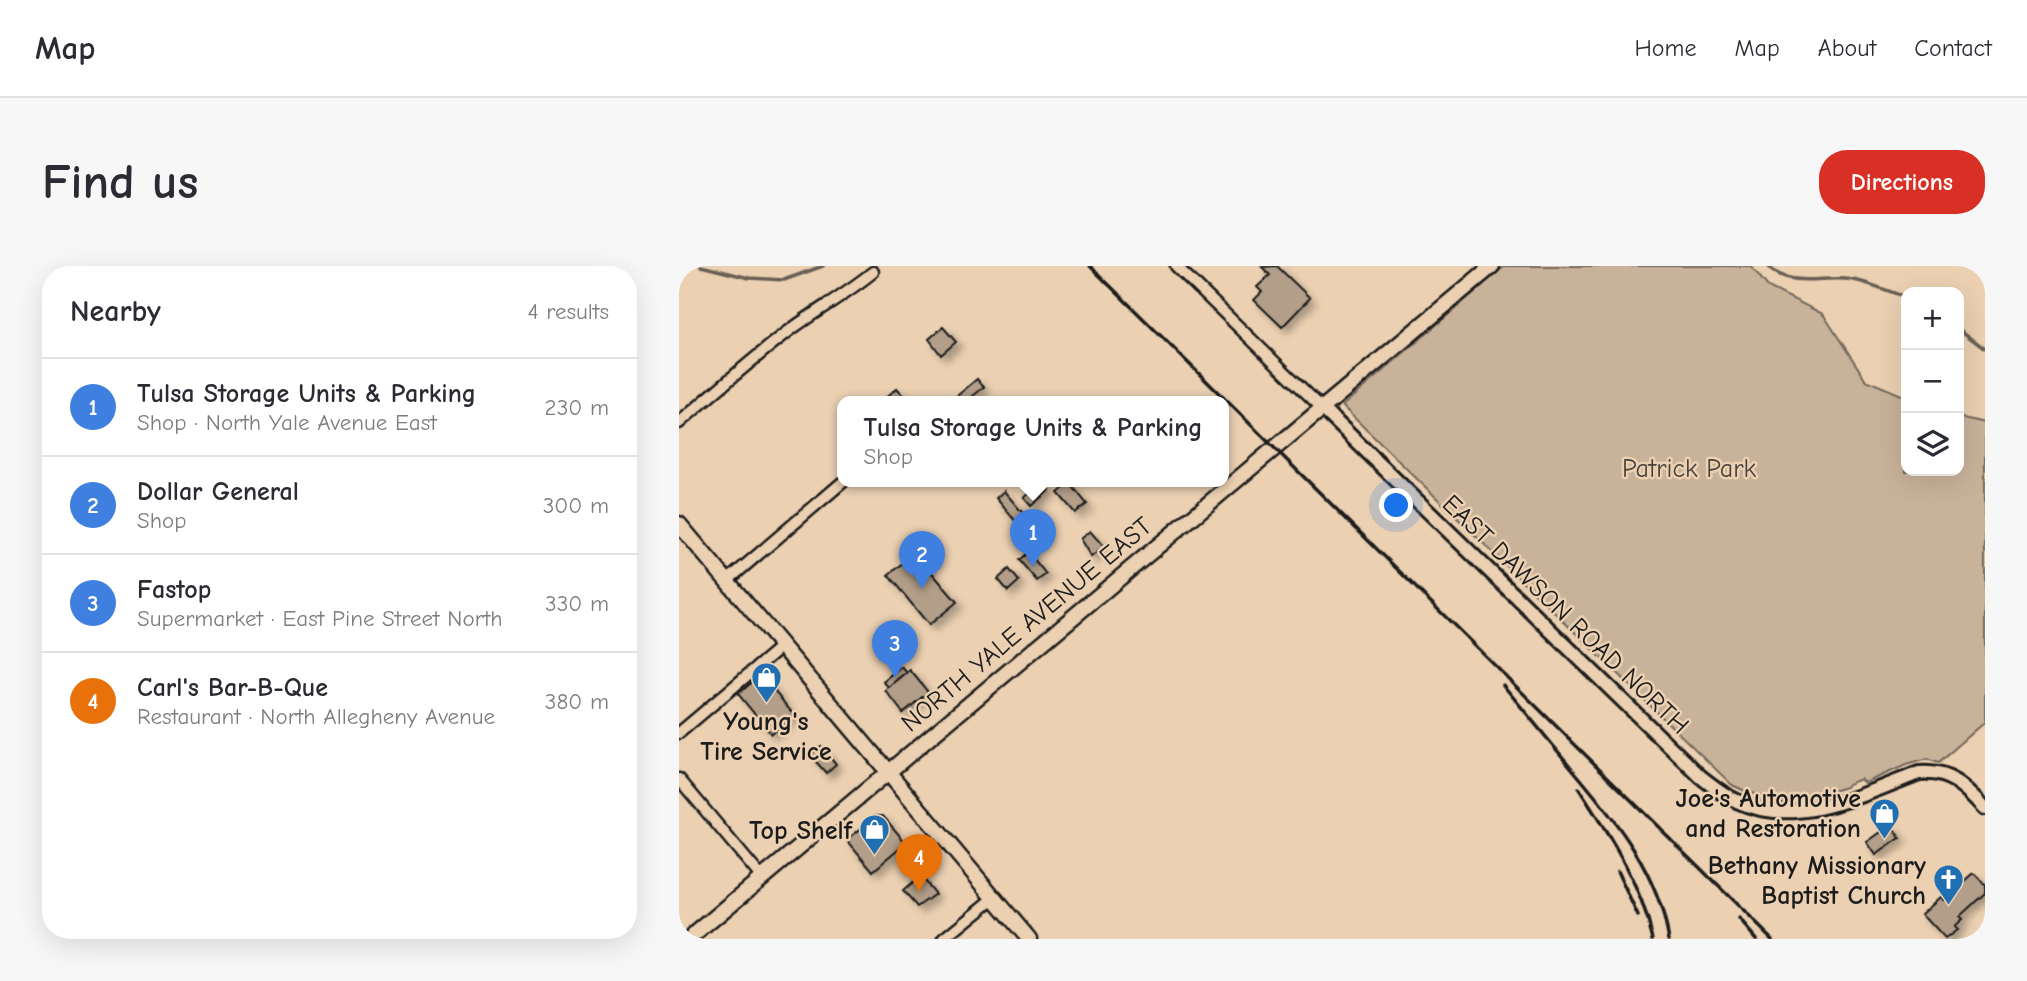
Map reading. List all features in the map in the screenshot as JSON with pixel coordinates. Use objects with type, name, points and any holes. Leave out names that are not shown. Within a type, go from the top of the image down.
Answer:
[{"type":"main road","name":"NORTH YALE AVENUE EAST","points":[[689,939],[1492,266]]},
{"type":"main road","points":[[679,524],[1029,939]]},
{"type":"street","name":"EAST DAWSON ROAD NORTH","points":[[1176,266],[1701,776],[1723,794],[1757,808],[1780,811],[1811,810],[1860,796],[1919,773],[1929,772],[1948,776],[1959,783],[1985,808]]},
{"type":"street","points":[[679,423],[761,353],[873,272]]},
{"type":"street","points":[[727,581],[837,487]]},
{"type":"street","points":[[679,733],[782,646]]},
{"type":"street","points":[[679,779],[762,878]]},
{"type":"street","points":[[944,939],[994,898]]},
{"type":"green space","name":"Patrick Park","points":[[1505,266],[1751,266],[1768,287],[1823,314],[1866,380],[1901,395],[1901,476],[1964,476],[1964,418],[1985,423],[1985,722],[1938,763],[1927,759],[1865,783],[1861,779],[1830,792],[1802,798],[1775,799],[1732,785],[1342,406]]},
{"type":"building","points":[[1277,266],[1310,298],[1282,327],[1254,300],[1262,292],[1257,287],[1270,275],[1262,267]]},
{"type":"building","points":[[943,327],[956,342],[941,355],[929,339]]},
{"type":"building","points":[[977,379],[984,387],[973,396],[957,396]]},
{"type":"building","points":[[897,388],[904,396],[888,396]]},
{"type":"building","points":[[1037,487],[1047,487],[1050,490],[1031,506],[1024,498]]},
{"type":"building","points":[[1065,487],[1073,487],[1087,504],[1075,513],[1058,493]]},
{"type":"building","points":[[1004,491],[1036,529],[1028,536],[996,498]]},
{"type":"building","points":[[1090,531],[1104,547],[1091,557],[1080,539]]},
{"type":"building","points":[[1028,552],[1046,574],[1037,581],[1019,560]]},
{"type":"building","points":[[915,553],[957,602],[929,625],[888,575]]},
{"type":"building","points":[[1009,569],[1019,581],[1008,591],[998,579]]},
{"type":"building","points":[[902,667],[907,673],[889,688],[884,682]]},
{"type":"building","points":[[910,670],[928,692],[903,713],[886,691]]},
{"type":"building","name":"Young's Tire Service","points":[[761,675],[794,715],[771,734],[738,694]]},
{"type":"building","points":[[821,746],[836,764],[826,773],[810,755]]},
{"type":"building","name":"Top Shelf","points":[[876,816],[883,816],[906,843],[873,871],[847,840]]},
{"type":"building","name":"Joe's Automotive and Restoration","points":[[1891,825],[1900,838],[1876,855],[1867,842]]},
{"type":"building","name":"Bethany Missionary Baptist Church","points":[[1974,873],[1985,885],[1985,893],[1959,917],[1962,920],[1954,927],[1957,930],[1945,939],[1922,914],[1941,897],[1944,900]]},
{"type":"building","points":[[920,876],[935,894],[917,907],[903,891]]},
{"type":"waterway","points":[[701,266],[749,278],[784,280],[823,266]]},
{"type":"waterway","points":[[1768,266],[1787,277],[1853,280],[1901,295]]},
{"type":"waterway","points":[[1964,333],[1985,349]]},
{"type":"railway","points":[[1090,266],[1222,396]]},
{"type":"railway","points":[[1229,403],[1772,939]]},
{"type":"railway","points":[[1503,685],[1606,810],[1634,850],[1655,892],[1669,939]]},
{"type":"railway","points":[[1579,789],[1613,843],[1632,880],[1653,939]]},
{"type":"railway","points":[[1617,871],[1638,916]]},
{"type":"railway","points":[[1739,919],[1756,939]]},
{"type":"place","name":"Tulsa Storage Units & Parking","points":[[1033,567]]},
{"type":"place","name":"Dollar General","points":[[922,589]]},
{"type":"place","name":"Fastop","points":[[895,678]]},
{"type":"place","name":"Young's Tire Service","points":[[766,705]]},
{"type":"place","name":"Joe's Automotive and Restoration","points":[[1884,840]]},
{"type":"place","name":"Top Shelf","points":[[875,857]]},
{"type":"place","name":"Carl's Bar-B-Que","points":[[919,892]]},
{"type":"place","name":"Bethany Missionary Baptist Church","points":[[1949,907]]}]
